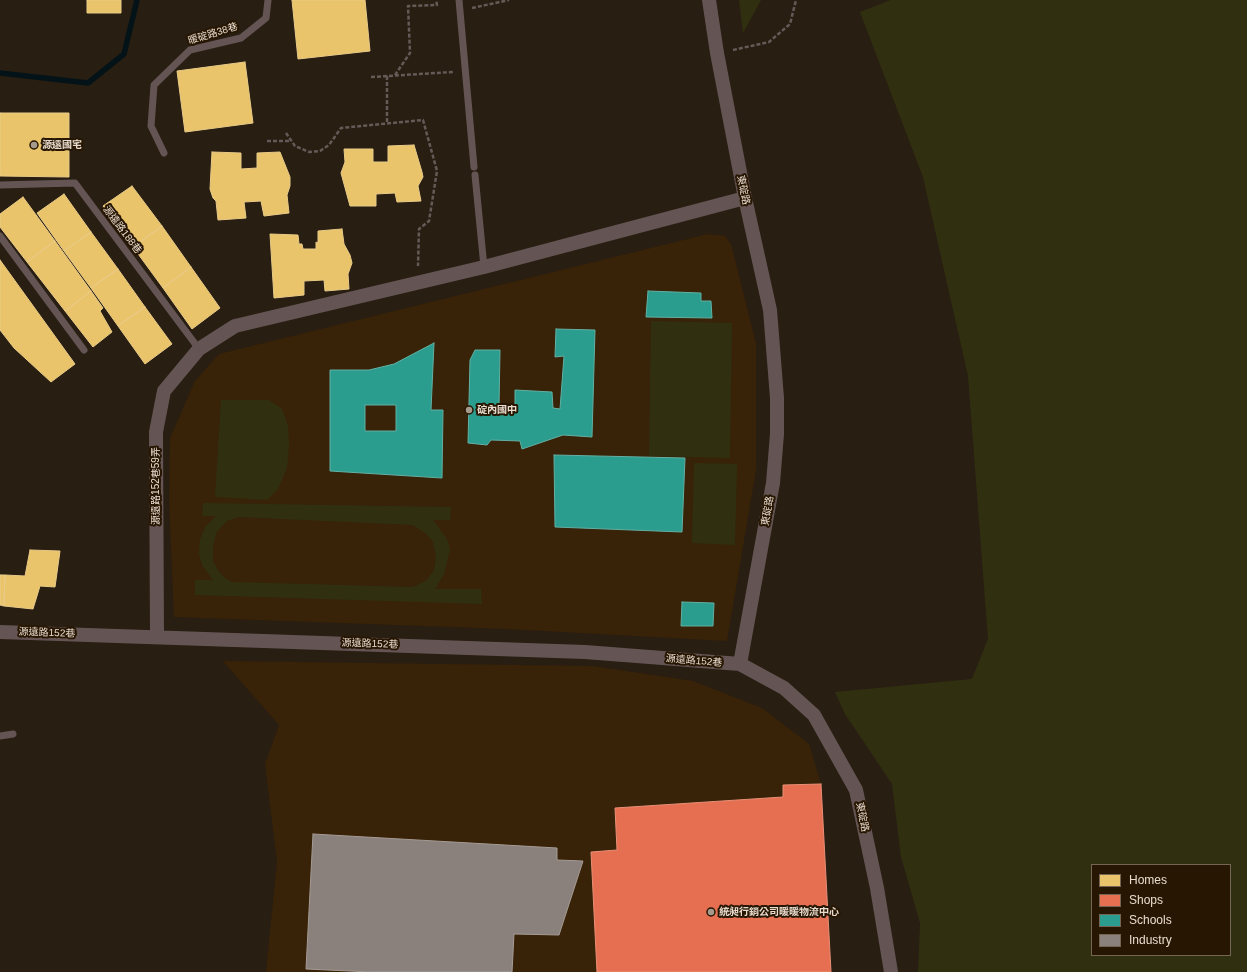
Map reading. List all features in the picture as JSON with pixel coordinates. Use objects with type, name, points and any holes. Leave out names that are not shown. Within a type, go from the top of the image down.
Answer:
[{"type":"street","name":"東碇路","points":[[709,0],[717,53],[745,198],[770,310],[777,398],[777,427],[773,483],[740,664],[784,688],[814,715],[856,790],[877,888],[891,972]]},
{"type":"street","name":"源遠路152巷59弄","points":[[157,636],[156,432],[164,391],[199,349],[235,326],[484,267],[745,198]]},
{"type":"street","name":"源遠路152巷","points":[[0,632],[157,636],[586,652],[740,664]]},
{"type":"lane","name":"暖碇路38巷","points":[[164,153],[151,126],[154,85],[190,50],[241,38],[266,18],[268,0]]},
{"type":"lane","points":[[458,0],[474,167]]},
{"type":"lane","points":[[475,175],[484,267]]},
{"type":"lane","name":"源遠路188巷","points":[[0,185],[75,184],[199,349]]},
{"type":"lane","points":[[0,236],[84,350]]},
{"type":"lane","points":[[0,736],[13,734]]},
{"type":"path","points":[[395,75],[410,53],[408,6],[437,4],[436,0]]},
{"type":"path","points":[[460,11],[509,0]]},
{"type":"path","points":[[717,53],[769,42],[790,24],[796,0]]},
{"type":"path","points":[[371,77],[465,72]]},
{"type":"path","points":[[387,76],[387,124]]},
{"type":"path","points":[[286,134],[296,146],[309,152],[320,151],[329,145],[341,128],[423,120],[437,171],[429,221],[419,229],[418,266]]},
{"type":"path","points":[[267,141],[291,141]]},
{"type":"shaded area","points":[[739,0],[761,0],[743,33]]},
{"type":"shaded area","points":[[891,0],[1247,0],[1247,972],[918,972],[920,923],[901,857],[892,784],[845,714],[835,692],[972,679],[988,639],[968,376],[923,177],[860,12]]},
{"type":"shaded area","name":"碇內國中","points":[[708,234],[725,236],[731,244],[756,344],[756,470],[727,641],[507,629],[174,617],[169,500],[170,438],[195,381],[219,354]]},
{"type":"shaded area","points":[[651,321],[732,323],[730,458],[649,456]]},
{"type":"shaded area","points":[[221,400],[269,400],[282,409],[288,425],[289,446],[287,468],[278,489],[267,500],[215,497]]},
{"type":"shaded area","points":[[694,463],[737,464],[735,545],[692,543]]},
{"type":"shaded area","points":[[203,503],[451,507],[450,520],[433,520],[447,539],[450,549],[444,574],[435,589],[481,589],[482,604],[195,595],[195,580],[213,580],[202,565],[199,554],[200,539],[206,526],[216,516],[202,516]],"holes":[[[239,517],[413,525],[426,534],[433,542],[436,557],[434,570],[427,580],[413,587],[232,582],[219,572],[213,561],[213,547],[216,533],[227,521]]]},
{"type":"shaded area","points":[[223,661],[593,666],[693,681],[762,708],[809,744],[821,784],[784,785],[783,797],[615,808],[617,850],[592,852],[597,972],[266,972],[277,862],[265,764],[279,725]]},
{"type":"building: Homes","points":[[87,0],[121,0],[121,13],[87,13]]},
{"type":"building: Homes","points":[[292,0],[365,0],[370,51],[298,59]]},
{"type":"building: Homes","points":[[245,62],[253,123],[185,132],[177,71]]},
{"type":"building: Homes","name":"源遠國宅","points":[[0,113],[69,113],[69,177],[0,176]]},
{"type":"building: Homes","points":[[414,145],[423,177],[418,186],[421,201],[397,202],[395,193],[376,194],[376,206],[350,206],[341,173],[345,162],[344,149],[373,149],[373,162],[388,162],[388,146]]},
{"type":"building: Homes","points":[[212,152],[241,153],[241,169],[257,168],[257,153],[280,152],[290,177],[290,186],[287,195],[289,213],[264,216],[261,201],[244,202],[246,218],[218,220],[216,201],[213,198],[210,189]]},
{"type":"building: Homes","points":[[132,186],[162,226],[133,247],[103,206]]},
{"type":"building: Homes","points":[[64,194],[91,232],[64,251],[37,213]]},
{"type":"building: Homes","points":[[23,197],[55,241],[27,262],[0,227],[0,214]]},
{"type":"building: Homes","points":[[162,226],[191,267],[163,288],[133,247]]},
{"type":"building: Homes","points":[[342,229],[344,244],[350,255],[352,263],[348,274],[349,289],[325,291],[324,280],[304,281],[304,295],[274,298],[270,234],[298,235],[299,244],[302,244],[303,249],[316,249],[316,242],[318,243],[318,231]]},
{"type":"building: Homes","points":[[91,232],[118,269],[91,288],[64,251]]},
{"type":"building: Homes","points":[[55,241],[91,291],[65,311],[27,262]]},
{"type":"building: Homes","points":[[0,260],[75,364],[51,382],[14,348],[0,330]]},
{"type":"building: Homes","points":[[191,267],[220,308],[192,329],[163,288]]},
{"type":"building: Homes","points":[[118,269],[145,307],[118,326],[91,288]]},
{"type":"building: Homes","points":[[91,291],[103,308],[100,311],[112,332],[93,347],[65,311]]},
{"type":"building: Homes","points":[[145,307],[172,344],[145,364],[118,326]]},
{"type":"building: Homes","points":[[30,550],[60,551],[55,587],[40,586],[33,609],[4,606],[5,575],[25,576]]},
{"type":"building: Homes","points":[[0,575],[5,575],[4,606],[0,605]]},
{"type":"building: Shops","name":"統昶行銷公司暖暖物流中心","points":[[821,784],[831,972],[597,972],[591,852],[617,850],[615,808],[783,797],[783,785]]},
{"type":"building: Schools","points":[[648,291],[701,293],[701,301],[711,301],[712,318],[646,317]]},
{"type":"building: Schools","points":[[556,329],[595,330],[592,437],[563,435],[522,449],[520,441],[491,440],[487,445],[468,443],[470,360],[475,350],[500,350],[499,407],[515,409],[515,390],[552,392],[553,408],[560,409],[564,356],[555,357]]},
{"type":"building: Schools","points":[[434,343],[431,410],[443,410],[442,478],[330,471],[330,370],[369,370],[394,364]],"holes":[[[365,405],[396,405],[396,431],[365,431]]]},
{"type":"building: Schools","points":[[554,455],[685,458],[682,532],[555,527]]},
{"type":"building: Schools","points":[[682,602],[714,603],[713,626],[681,626]]},
{"type":"building: Industry","points":[[313,834],[557,848],[557,860],[583,861],[559,935],[514,934],[512,972],[371,972],[306,969]]},
{"type":"waterway","points":[[0,73],[88,83],[124,54],[137,0]]},
{"type":"place","name":"源遠國宅","points":[[34,145]]},
{"type":"place","name":"碇內國中","points":[[469,410]]},
{"type":"place","name":"統昶行銷公司暖暖物流中心","points":[[711,912]]}]
